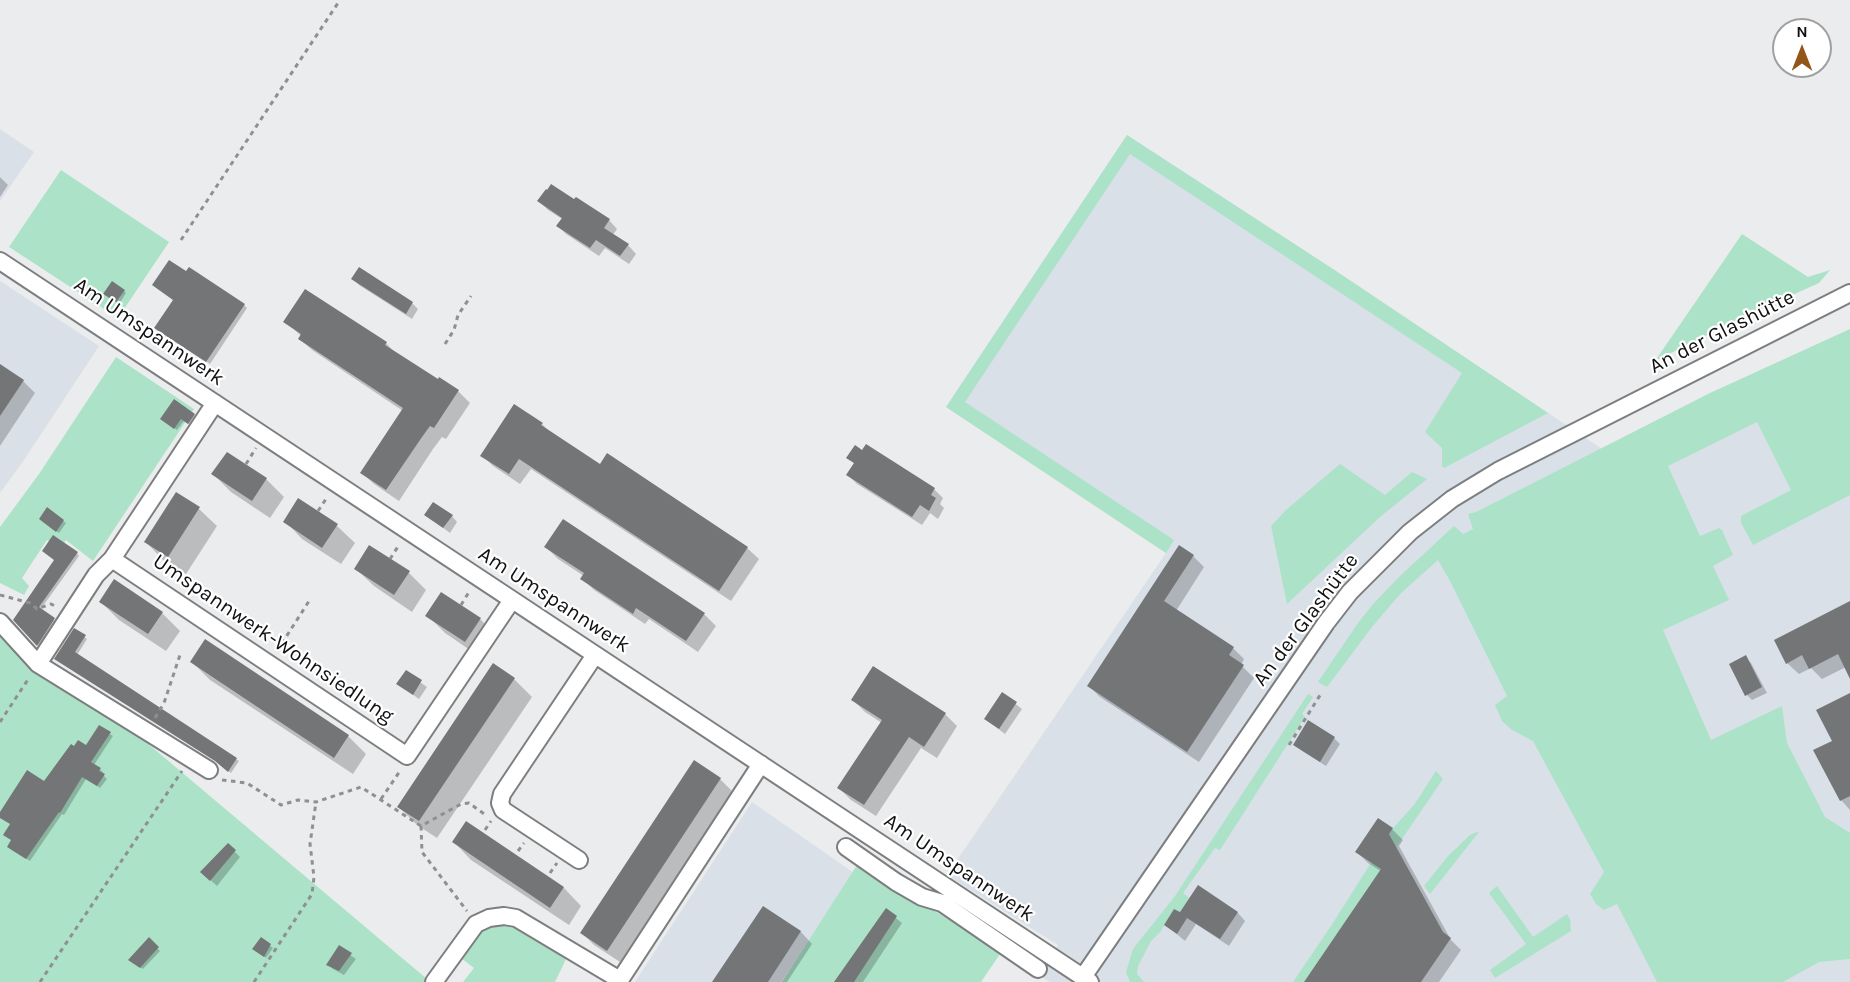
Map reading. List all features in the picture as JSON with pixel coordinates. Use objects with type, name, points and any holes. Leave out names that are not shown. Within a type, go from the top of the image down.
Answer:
[{"type":"street","name":"Am Umspannwerk","points":[[0,261],[1087,980]]},
{"type":"street","name":"An der Glashütte","points":[[1087,980],[1326,623],[1350,591],[1410,532],[1452,500],[1498,471],[1850,293]]},
{"type":"street","points":[[38,664],[69,614],[96,575],[112,558],[214,403]]},
{"type":"street","name":"Umspannwerk-Wohnsiedlung","points":[[112,558],[407,756]]},
{"type":"street","points":[[407,756],[512,600]]},
{"type":"street","points":[[0,622],[38,664],[209,770]]},
{"type":"street","points":[[579,860],[503,810],[501,799],[595,655]]},
{"type":"street","points":[[434,982],[476,924],[489,918],[504,916],[516,918],[620,980],[761,764]]},
{"type":"street","points":[[846,847],[913,892],[942,903],[1038,969]]},
{"type":"path","points":[[181,240],[340,0]]},
{"type":"path","points":[[445,344],[454,330],[458,315],[471,296]]},
{"type":"path","points":[[246,464],[259,445]]},
{"type":"path","points":[[318,511],[330,492]]},
{"type":"path","points":[[390,558],[403,539]]},
{"type":"path","points":[[461,605],[474,586]]},
{"type":"path","points":[[0,595],[30,603],[37,609],[51,604],[69,614]]},
{"type":"path","points":[[269,663],[311,598]]},
{"type":"path","points":[[146,732],[164,703],[181,652]]},
{"type":"path","points":[[0,722],[38,664]]},
{"type":"path","points":[[1289,745],[1322,692]]},
{"type":"path","points":[[381,800],[405,764],[407,756]]},
{"type":"path","points":[[39,982],[190,760]]},
{"type":"path","points":[[209,770],[221,780],[247,783],[281,805],[298,800],[316,802],[361,787],[421,826]]},
{"type":"path","points":[[254,982],[312,894],[314,877],[310,844],[316,802]]},
{"type":"path","points":[[421,826],[462,804],[469,803],[492,819],[485,830]]},
{"type":"path","points":[[421,826],[422,852],[476,924]]},
{"type":"path","points":[[518,851],[525,841],[533,847]]},
{"type":"path","points":[[549,858],[557,863],[550,873]]},
{"type":"shaded area","points":[[0,129],[34,152],[0,201]]},
{"type":"shaded area","points":[[1127,135],[1336,271],[1614,457],[1850,338],[1850,982],[1050,982],[1039,975],[1058,945],[947,875],[1166,553],[946,407]]},
{"type":"shaded area","points":[[0,281],[99,346],[0,493]]},
{"type":"shaded area","points":[[752,802],[854,873],[781,982],[635,982]]},
{"type":"green space","points":[[1127,135],[1548,413],[1444,468],[1442,448],[1425,432],[1462,373],[1130,154],[965,402],[1174,540],[1166,553],[946,407]]},
{"type":"green space","points":[[61,170],[169,242],[118,318],[9,247]]},
{"type":"green space","points":[[1742,234],[1808,277],[1830,270],[1819,283],[1743,317],[1655,361]]},
{"type":"green space","points":[[1850,329],[1850,495],[1753,545],[1741,523],[1741,516],[1791,490],[1757,422],[1668,466],[1700,536],[1719,528],[1733,555],[1713,566],[1729,600],[1663,630],[1711,740],[1782,706],[1787,743],[1825,817],[1850,833],[1850,959],[1819,962],[1783,982],[1657,982],[1617,904],[1604,910],[1596,904],[1590,894],[1604,872],[1533,741],[1512,730],[1502,721],[1495,705],[1507,696],[1438,560],[1401,593],[1327,687],[1318,682],[1358,623],[1401,575],[1454,526],[1463,534],[1473,529],[1468,514],[1710,393]]},
{"type":"green space","points":[[116,357],[194,409],[93,561],[66,540],[60,549],[47,540],[22,578],[29,586],[24,595],[0,583],[0,527],[39,474]]},
{"type":"green space","points":[[1340,464],[1385,495],[1412,472],[1427,479],[1380,517],[1287,604],[1271,526],[1286,510]]},
{"type":"green space","points":[[0,619],[427,979],[425,982],[0,982]]},
{"type":"green space","points":[[1308,694],[1313,697],[1302,714],[1305,717],[1220,850],[1215,848],[1183,893],[1189,898],[1180,912],[1174,909],[1161,931],[1151,941],[1138,966],[1137,974],[1144,982],[1130,982],[1126,972],[1133,949],[1175,896]]},
{"type":"green space","points":[[1436,771],[1443,779],[1304,982],[1293,982],[1393,828],[1414,805]]},
{"type":"green space","points":[[1479,832],[1430,894],[1424,886],[1448,856],[1470,835]]},
{"type":"green space","points":[[857,865],[1002,951],[981,982],[782,982]]},
{"type":"green space","points":[[1497,886],[1533,937],[1567,914],[1571,921],[1571,931],[1495,978],[1490,970],[1526,944],[1489,893]]},
{"type":"green space","points":[[509,921],[567,957],[555,982],[463,982],[474,968],[461,958],[478,927]]},
{"type":"building","points":[[551,184],[610,219],[604,228],[629,244],[620,256],[596,240],[590,248],[556,226],[562,218],[537,201]]},
{"type":"building","points":[[169,260],[186,271],[189,267],[245,304],[206,362],[154,328],[173,300],[152,285]]},
{"type":"building","points":[[359,267],[413,302],[406,314],[351,279]]},
{"type":"building","points":[[112,281],[125,290],[116,302],[103,294]]},
{"type":"building","points":[[305,289],[387,342],[385,345],[459,390],[434,428],[430,426],[386,490],[360,473],[403,408],[298,339],[301,334],[283,322]]},
{"type":"building","points":[[0,364],[24,380],[0,416]]},
{"type":"building","points":[[174,399],[195,414],[188,424],[181,419],[174,429],[160,419]]},
{"type":"building","points":[[514,404],[600,464],[607,453],[748,547],[719,591],[519,459],[509,474],[480,456]]},
{"type":"building","points":[[866,444],[935,488],[931,495],[936,498],[929,511],[920,505],[912,517],[846,475],[854,463],[846,458],[855,445],[862,450]]},
{"type":"building","points":[[227,452],[267,478],[252,501],[211,474]]},
{"type":"building","points":[[176,492],[200,507],[168,557],[144,542]]},
{"type":"building","points":[[298,498],[338,524],[322,548],[283,522]]},
{"type":"building","points":[[433,502],[453,515],[443,528],[424,515]]},
{"type":"building","points":[[47,507],[64,520],[56,532],[39,519]]},
{"type":"building","points":[[563,519],[705,613],[686,641],[636,608],[633,614],[580,579],[584,573],[544,547]]},
{"type":"building","points":[[53,535],[78,552],[39,607],[55,618],[37,646],[13,620],[54,560],[42,551]]},
{"type":"building","points":[[369,545],[410,571],[394,595],[354,569]]},
{"type":"building","points":[[1179,545],[1194,555],[1164,601],[1234,647],[1229,655],[1244,665],[1187,752],[1087,686]]},
{"type":"building","points":[[114,579],[163,612],[148,634],[99,602]]},
{"type":"building","points":[[441,592],[481,618],[465,642],[425,616]]},
{"type":"building","points":[[1850,601],[1850,679],[1838,654],[1809,669],[1802,655],[1786,664],[1774,640]]},
{"type":"building","points":[[74,628],[86,635],[75,652],[237,758],[228,772],[215,761],[54,659]]},
{"type":"building","points":[[205,639],[349,735],[334,758],[190,662]]},
{"type":"building","points":[[1746,655],[1762,687],[1745,696],[1729,664]]},
{"type":"building","points":[[493,663],[515,678],[419,821],[397,807]]},
{"type":"building","points":[[873,666],[946,713],[924,747],[909,737],[864,805],[837,788],[882,720],[851,700]]},
{"type":"building","points":[[406,670],[422,680],[413,695],[396,684]]},
{"type":"building","points":[[1002,692],[1017,702],[999,729],[984,719]]},
{"type":"building","points":[[1850,693],[1850,796],[1840,801],[1813,750],[1832,741],[1816,710]]},
{"type":"building","points":[[1308,720],[1335,737],[1320,762],[1293,745]]},
{"type":"building","points":[[99,725],[111,732],[91,762],[101,768],[99,771],[105,774],[97,786],[82,777],[60,813],[26,859],[7,847],[11,840],[3,835],[10,824],[0,818],[0,812],[27,770],[44,781],[71,744],[74,746],[78,740],[86,745]]},
{"type":"building","points":[[694,760],[721,778],[607,951],[580,933]]},
{"type":"building","points":[[1378,818],[1393,828],[1389,834],[1443,932],[1451,938],[1421,982],[1304,982],[1381,869],[1355,852]]},
{"type":"building","points":[[466,821],[564,887],[550,908],[452,842]]},
{"type":"building","points":[[228,843],[236,850],[210,881],[200,872]]},
{"type":"building","points":[[1198,885],[1238,912],[1220,939],[1187,918],[1177,934],[1164,925],[1174,909],[1180,912]]},
{"type":"building","points":[[763,906],[801,931],[768,982],[712,982]]},
{"type":"building","points":[[886,908],[897,916],[854,982],[834,982]]},
{"type":"building","points":[[149,937],[159,947],[140,968],[128,960]]},
{"type":"building","points":[[261,937],[271,944],[264,957],[252,949]]},
{"type":"building","points":[[339,945],[352,953],[339,971],[326,965]]}]
